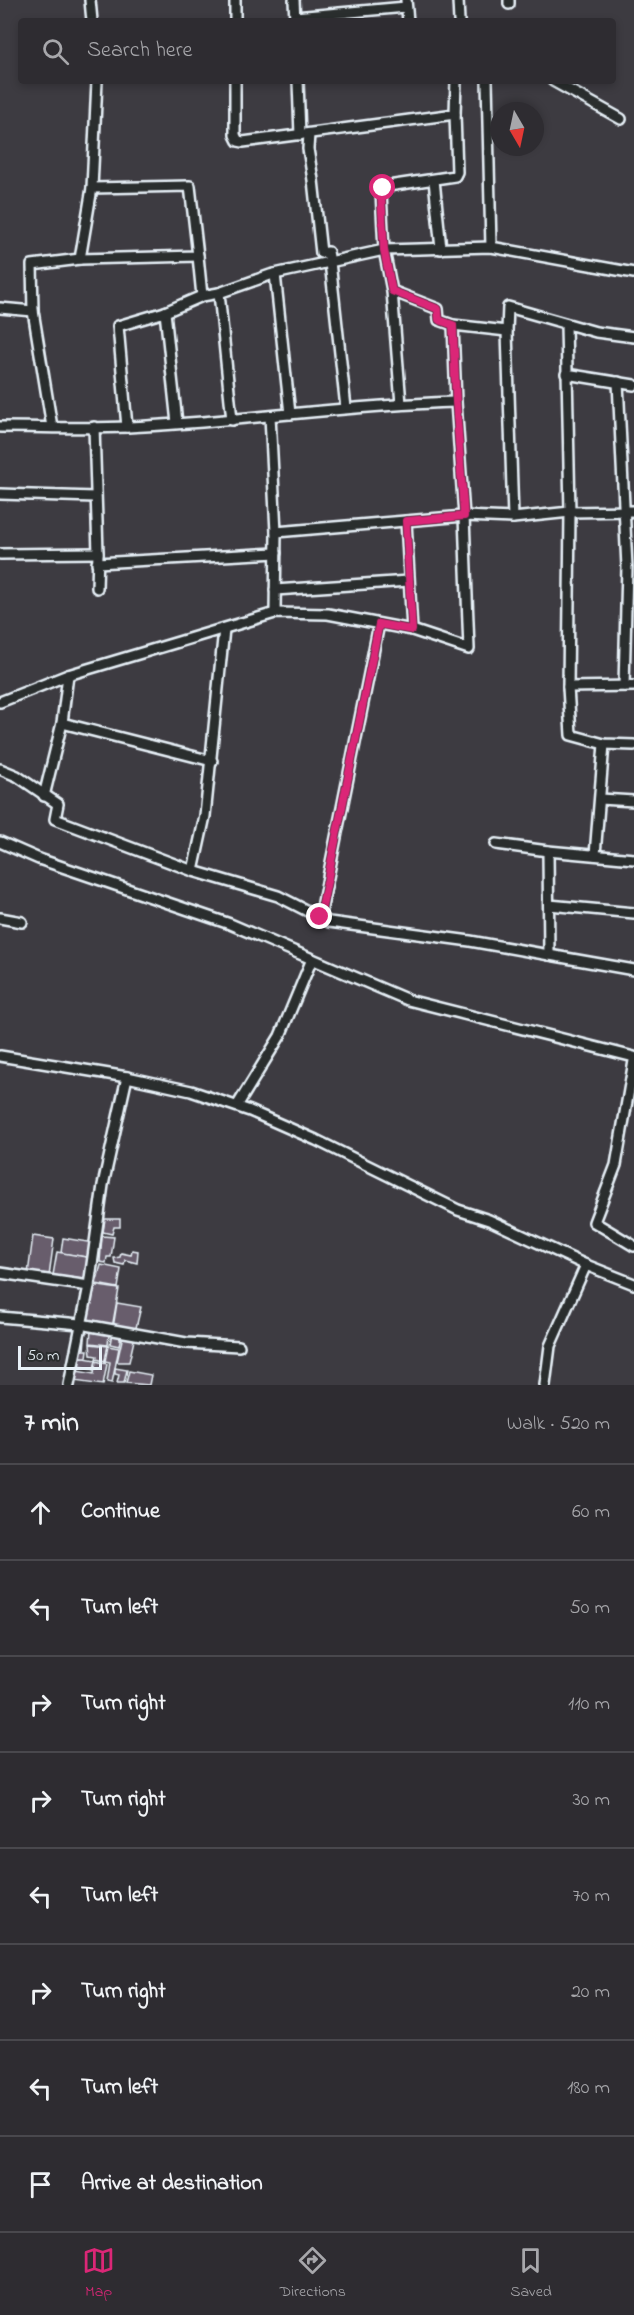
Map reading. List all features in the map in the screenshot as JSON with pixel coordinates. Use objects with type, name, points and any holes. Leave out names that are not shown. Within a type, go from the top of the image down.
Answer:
[{"type":"street","points":[[90,0],[92,18]]},
{"type":"street","points":[[235,0],[235,18]]},
{"type":"street","points":[[294,0],[295,18]]},
{"type":"street","points":[[458,0],[459,18]]},
{"type":"street","points":[[302,18],[406,3],[408,18]]},
{"type":"street","points":[[80,259],[92,188],[97,84]]},
{"type":"street","points":[[235,84],[235,135],[238,141],[243,142],[455,114]]},
{"type":"street","points":[[297,84],[304,134],[314,180],[321,253],[328,252],[330,262],[346,408]]},
{"type":"street","points":[[401,404],[392,291],[384,250],[381,192],[383,188],[451,178],[458,172],[456,84]]},
{"type":"street","points":[[487,84],[491,247]]},
{"type":"street","points":[[558,84],[621,119]]},
{"type":"street","points":[[434,180],[441,249]]},
{"type":"street","points":[[92,188],[190,186],[202,296]]},
{"type":"street","points":[[127,427],[118,326],[165,312],[202,296],[219,293],[275,274],[384,250],[491,247],[634,273]]},
{"type":"street","points":[[52,427],[33,310],[32,265],[80,259],[198,256]]},
{"type":"street","points":[[275,274],[290,414]]},
{"type":"street","points":[[392,291],[438,309],[439,320],[453,325],[507,331]]},
{"type":"street","points":[[219,293],[232,420]]},
{"type":"street","points":[[0,308],[33,310]]},
{"type":"street","points":[[513,518],[508,308],[596,332],[634,337]]},
{"type":"street","points":[[165,312],[177,423]]},
{"type":"street","points":[[566,324],[570,512],[568,687],[571,735],[604,744],[634,745]]},
{"type":"street","points":[[0,702],[68,675],[275,613],[328,614],[412,630],[469,649],[453,325]]},
{"type":"street","points":[[566,374],[634,385]]},
{"type":"street","points":[[568,687],[629,686],[629,511],[618,382]]},
{"type":"street","points":[[0,427],[127,427],[232,420],[346,408],[456,402]]},
{"type":"street","points":[[270,416],[276,532],[275,613]]},
{"type":"street","points":[[94,427],[94,497],[98,553],[96,588]]},
{"type":"street","points":[[0,494],[94,497]]},
{"type":"street","points":[[276,532],[464,516],[513,518],[570,512],[629,511]]},
{"type":"street","points":[[406,521],[412,630]]},
{"type":"street","points":[[0,554],[98,553]]},
{"type":"street","points":[[98,563],[276,553]]},
{"type":"street","points":[[275,590],[409,581]]},
{"type":"street","points":[[320,917],[379,624]]},
{"type":"street","points":[[194,871],[205,816],[212,761],[224,629]]},
{"type":"street","points":[[44,796],[62,723],[68,675]]},
{"type":"street","points":[[62,723],[212,761]]},
{"type":"street","points":[[595,855],[604,744]]},
{"type":"street","points":[[0,769],[17,776],[58,804],[55,819],[194,871],[278,896],[329,922],[395,929],[634,970]]},
{"type":"street","points":[[600,799],[634,801]]},
{"type":"street","points":[[0,842],[39,859],[230,924],[408,1000],[634,1059],[616,1165],[594,1222],[634,1246]]},
{"type":"street","points":[[496,844],[634,859]]},
{"type":"street","points":[[548,851],[549,955]]},
{"type":"street","points":[[549,905],[634,913]]},
{"type":"street","points":[[0,918],[22,922]]},
{"type":"street","points":[[237,1106],[280,1035],[312,959]]},
{"type":"street","points":[[0,1056],[127,1077],[190,1091],[237,1106],[316,1140],[458,1210],[497,1224],[585,1265],[634,1284]]},
{"type":"street","points":[[69,1385],[89,1286],[102,1185],[127,1077]]},
{"type":"street","points":[[545,1385],[550,1346],[585,1265]]},
{"type":"street","points":[[0,1274],[89,1286]]},
{"type":"street","points":[[0,1317],[80,1324],[186,1343],[239,1346]]},
{"type":"building","points":[[105,1219],[120,1219],[120,1227],[114,1227],[112,1234],[103,1232]]},
{"type":"building","points":[[33,1236],[54,1239],[49,1276],[28,1274]]},
{"type":"building","points":[[102,1236],[114,1237],[111,1257],[107,1257],[106,1263],[100,1262]]},
{"type":"building","points":[[63,1238],[94,1243],[92,1258],[61,1253]]},
{"type":"building","points":[[132,1250],[138,1251],[137,1263],[125,1260],[124,1265],[115,1263],[114,1258],[120,1257],[121,1253],[131,1255]]},
{"type":"building","points":[[57,1252],[92,1258],[88,1280],[53,1275]]},
{"type":"building","points":[[101,1265],[121,1269],[118,1288],[96,1284]]},
{"type":"building","points":[[92,1285],[119,1289],[112,1328],[85,1323]]},
{"type":"building","points":[[117,1303],[141,1307],[135,1332],[113,1328]]},
{"type":"building","points":[[83,1327],[86,1327],[84,1350],[88,1350],[87,1357],[79,1357]]},
{"type":"building","points":[[91,1330],[109,1334],[108,1345],[90,1343]]},
{"type":"building","points":[[112,1333],[121,1335],[119,1346],[110,1344]]},
{"type":"building","points":[[123,1335],[135,1336],[129,1362],[117,1362]]},
{"type":"building","points":[[90,1344],[108,1346],[105,1361],[91,1355]]},
{"type":"building","points":[[108,1346],[119,1348],[112,1383],[107,1382],[110,1362],[105,1361]]},
{"type":"building","points":[[79,1357],[96,1360],[94,1370],[78,1366]]},
{"type":"building","points":[[96,1361],[107,1364],[103,1385],[74,1381],[77,1371],[94,1374]]},
{"type":"building","points":[[115,1368],[127,1370],[124,1383],[117,1383],[119,1375],[115,1374]]},
{"type":"building","points":[[129,1371],[151,1375],[149,1385],[126,1383]]},
{"type":"route","points":[[320,917],[379,624],[412,630],[406,521],[464,516],[453,325],[439,320],[438,309],[392,291],[384,250],[381,192],[383,188]]}]
